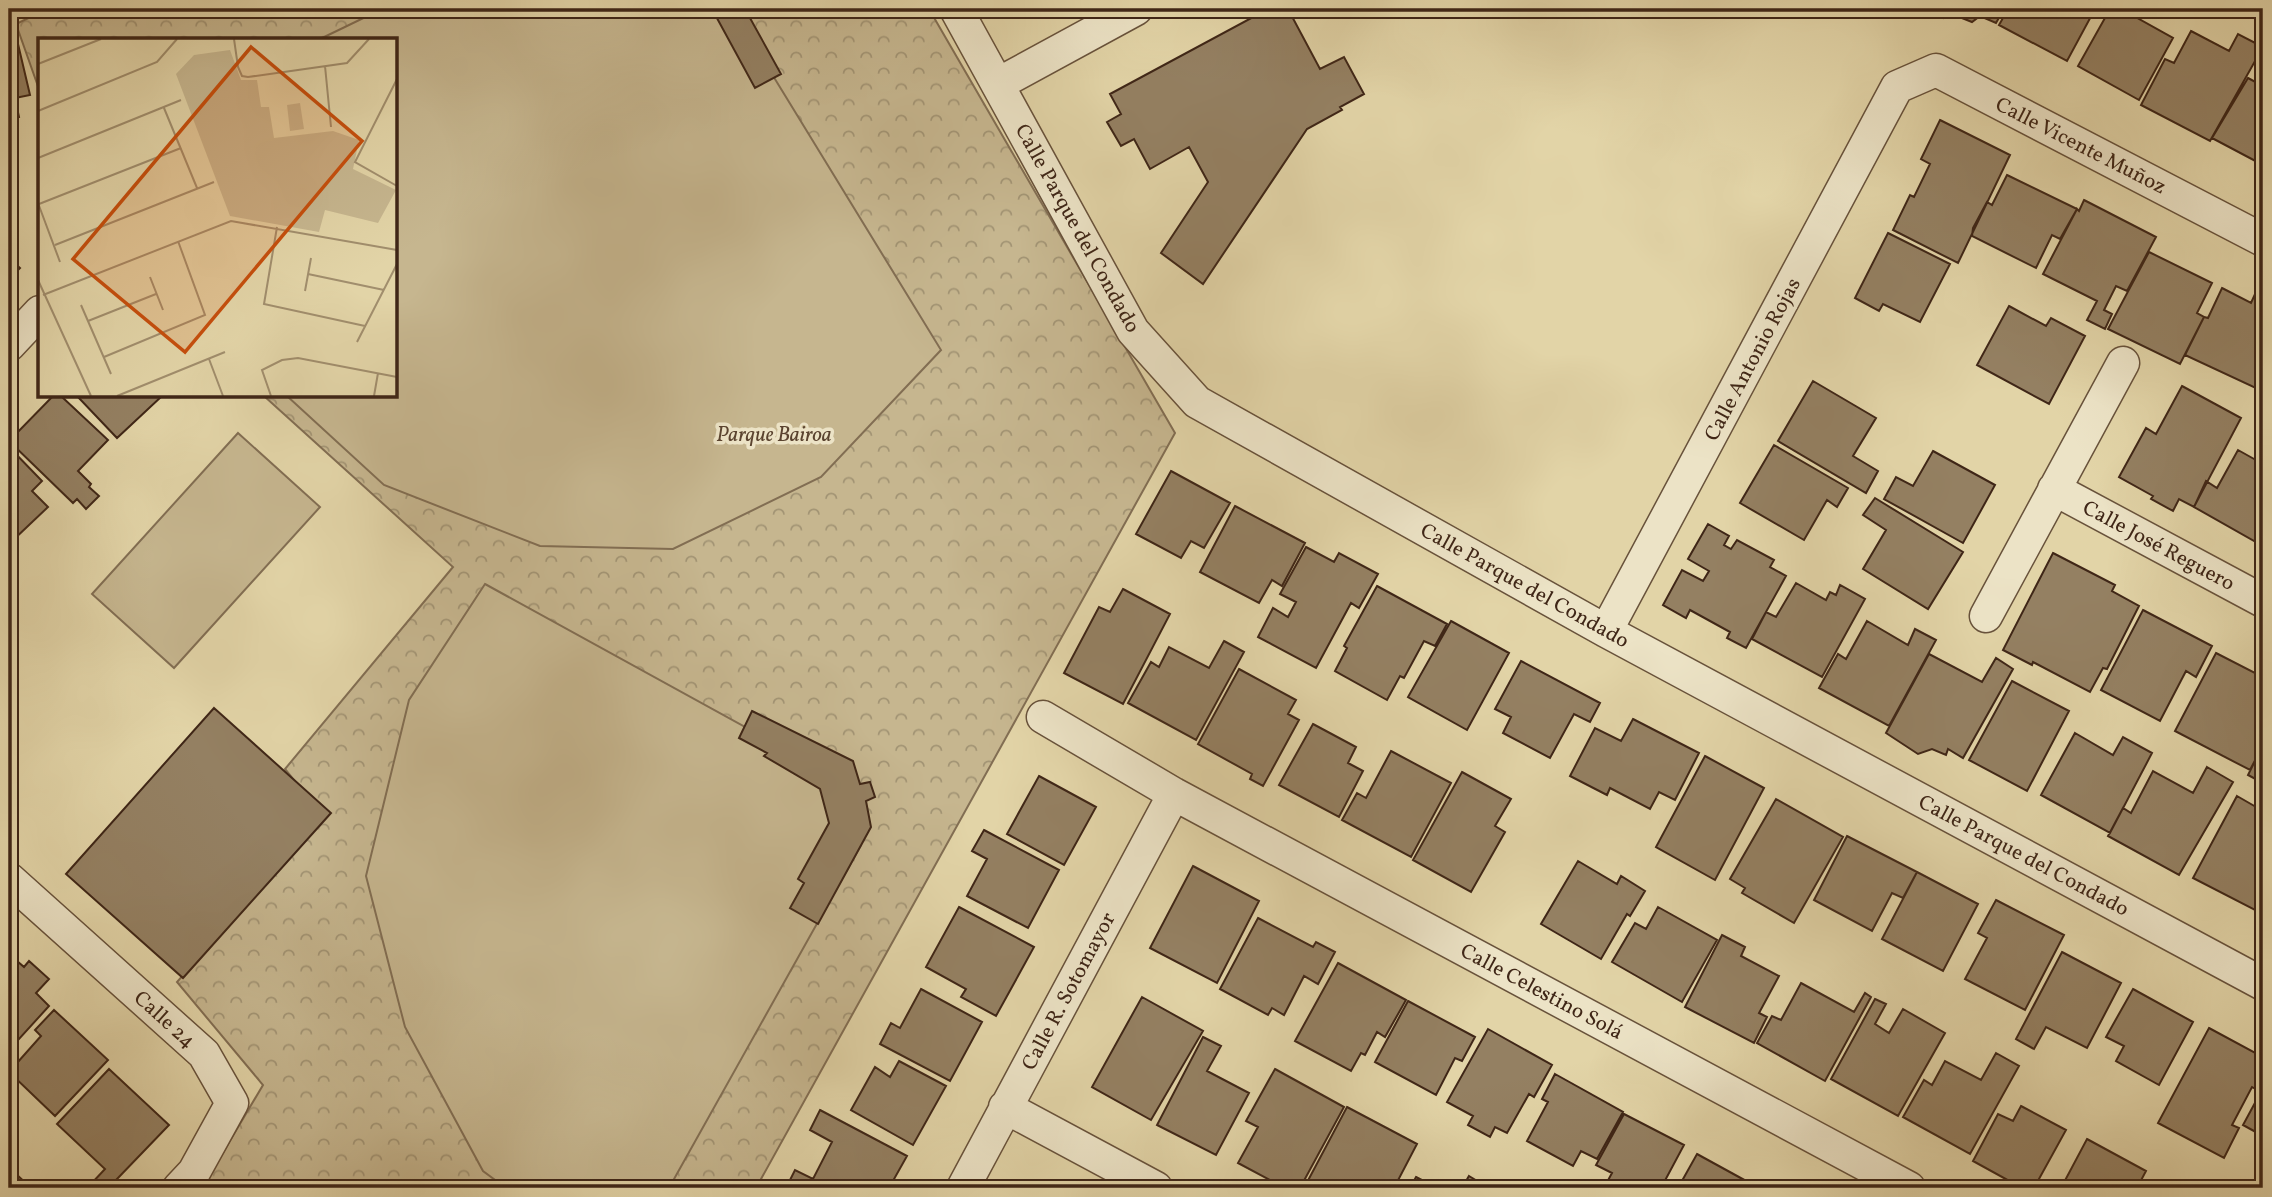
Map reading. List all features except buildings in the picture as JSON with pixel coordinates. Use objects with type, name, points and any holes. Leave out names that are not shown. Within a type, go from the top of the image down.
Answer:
[{"type":"street","name":"Calle Parque del Condado","points":[[956,9],[1133,331],[1197,402],[1606,631],[2263,984]]},
{"type":"street","points":[[998,84],[1136,9]]},
{"type":"street","name":"Calle Vicente Muñoz","points":[[1897,87],[1936,70],[2263,240]]},
{"type":"street","name":"Calle Antonio Rojas","points":[[1606,631],[1897,87]]},
{"type":"street","points":[[9,345],[38,314]]},
{"type":"street","points":[[1986,616],[2123,363]]},
{"type":"street","name":"Calle José Reguero","points":[[2054,489],[2263,601]]},
{"type":"street","name":"Calle Celestino Solá","points":[[1043,716],[1174,794],[1909,1188]]},
{"type":"street","name":"Calle R. Sotomayor","points":[[963,1188],[1174,794]]},
{"type":"street","name":"Calle 24","points":[[9,879],[204,1054],[232,1103],[194,1172],[180,1188]]},
{"type":"street","points":[[1006,1107],[1156,1188]]},
{"type":"green space","name":"Parque Bairoa","points":[[47,9],[929,9],[1175,433],[756,1188],[202,1188],[263,1085],[177,982],[323,816],[285,769],[453,567],[265,397],[397,397],[397,38],[38,38],[38,86],[16,24]]},
{"type":"green space","points":[[382,9],[732,9],[941,350],[821,477],[673,549],[540,546],[384,485],[288,397],[397,397],[397,38],[322,38]]},
{"type":"green space","points":[[238,433],[320,507],[174,668],[92,594]]},
{"type":"green space","points":[[485,584],[825,771],[861,845],[669,1188],[506,1188],[483,1171],[405,1027],[366,876],[409,700]]}]
